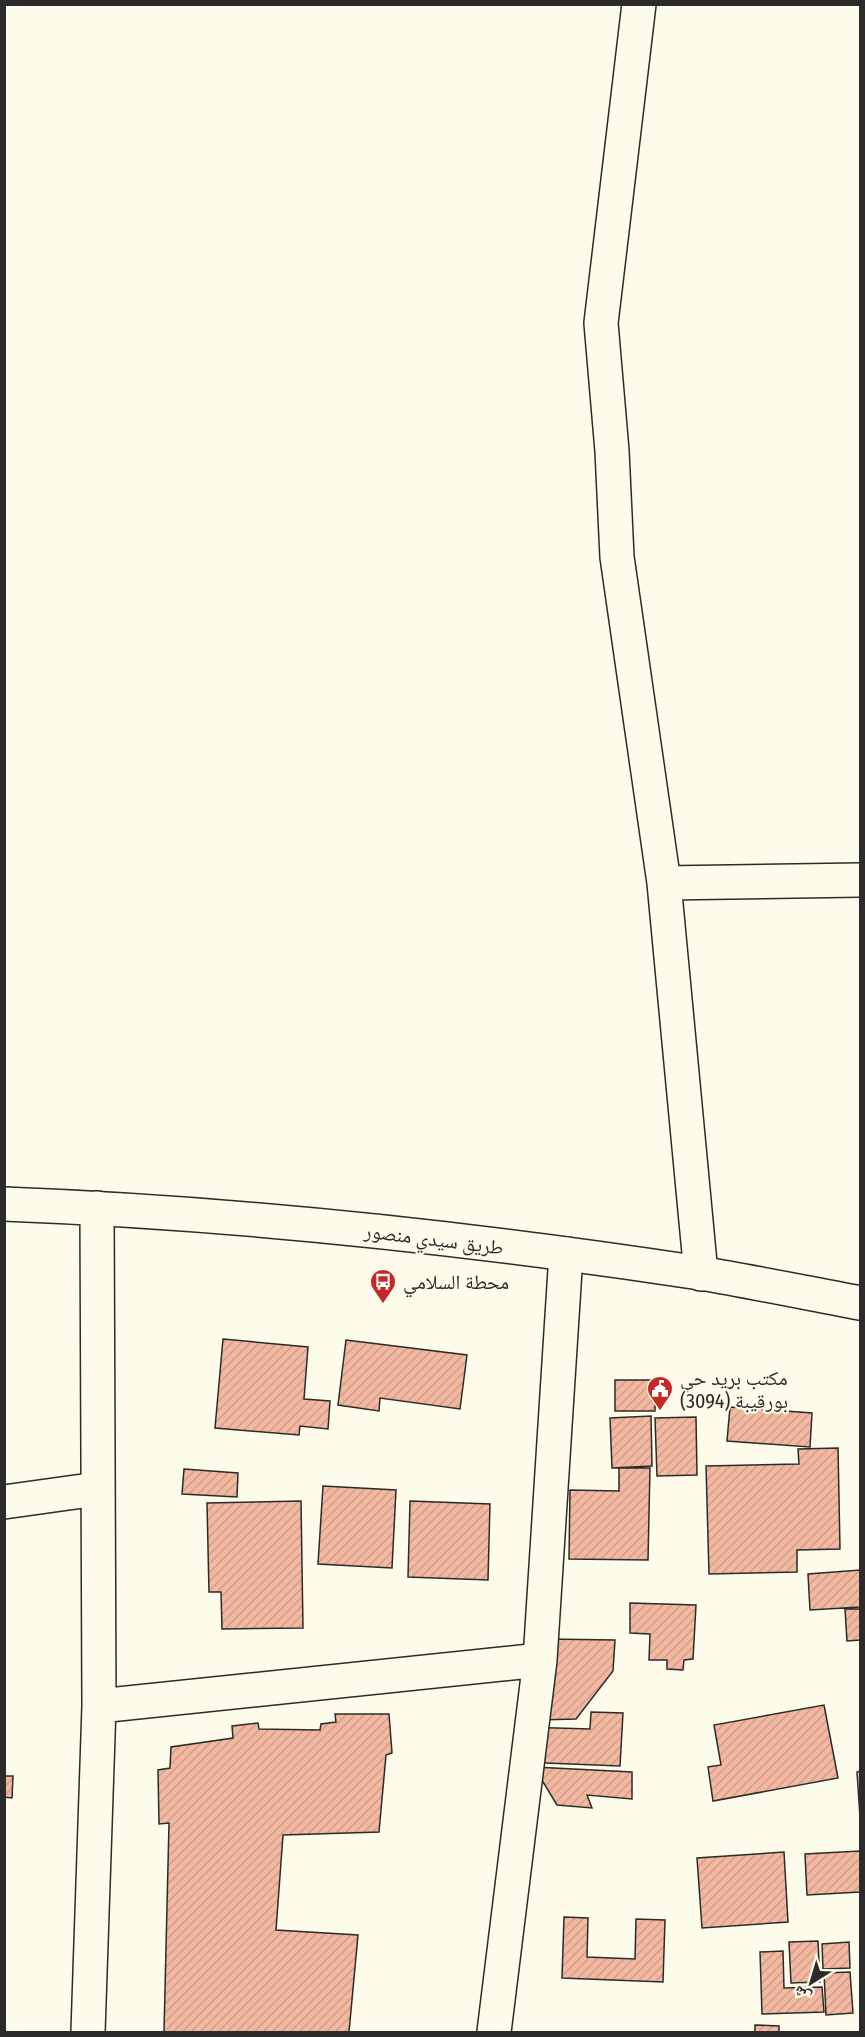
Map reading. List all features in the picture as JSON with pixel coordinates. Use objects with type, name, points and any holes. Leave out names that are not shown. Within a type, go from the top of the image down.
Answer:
[{"type":"street","points":[[639,4],[601,323],[612,452],[616,557],[664,883],[701,1274]]},
{"type":"street","points":[[664,883],[861,880]]},
{"type":"street","name":"طريق سيدي منصور","points":[[4,1204],[97,1208],[332,1227],[566,1254],[701,1274],[861,1303]]},
{"type":"street","points":[[88,2032],[99,1706],[97,1208]]},
{"type":"street","points":[[494,2032],[540,1660],[566,1254]]},
{"type":"street","points":[[4,1502],[98,1489]]},
{"type":"street","points":[[99,1706],[540,1660]]},
{"type":"building","points":[[223,1339],[308,1347],[304,1399],[330,1401],[328,1429],[300,1426],[299,1435],[215,1428]]},
{"type":"building","points":[[346,1340],[467,1355],[460,1409],[380,1398],[379,1411],[338,1405]]},
{"type":"building","points":[[615,1380],[656,1380],[655,1411],[615,1411]]},
{"type":"building","points":[[730,1407],[812,1413],[810,1447],[727,1441]]},
{"type":"building","points":[[651,1416],[652,1466],[612,1468],[610,1418]]},
{"type":"building","points":[[696,1417],[697,1475],[657,1476],[655,1418]]},
{"type":"building","points":[[838,1448],[840,1549],[797,1550],[797,1572],[709,1574],[706,1466],[799,1464],[798,1449]]},
{"type":"building","points":[[619,1468],[650,1468],[648,1560],[569,1559],[570,1490],[619,1491]]},
{"type":"building","points":[[184,1469],[238,1473],[237,1497],[182,1494]]},
{"type":"building","points":[[323,1486],[396,1490],[392,1568],[318,1564]]},
{"type":"building","points":[[301,1501],[303,1628],[222,1629],[221,1592],[209,1592],[207,1503]]},
{"type":"building","points":[[410,1501],[490,1504],[488,1580],[408,1577]]},
{"type":"building","points":[[860,1570],[860,1607],[810,1610],[808,1574]]},
{"type":"building","points":[[630,1603],[696,1605],[693,1659],[684,1660],[683,1670],[667,1669],[667,1660],[649,1660],[650,1634],[630,1633]]},
{"type":"building","points":[[845,1609],[860,1609],[860,1640],[847,1641]]},
{"type":"building","points":[[547,1639],[615,1640],[613,1671],[576,1719],[539,1720]]},
{"type":"building","points":[[824,1705],[838,1778],[713,1801],[708,1767],[721,1765],[714,1725]]},
{"type":"building","points":[[591,1712],[623,1713],[620,1766],[521,1762],[523,1727],[590,1729]]},
{"type":"building","points":[[335,1714],[389,1714],[392,1753],[386,1755],[379,1832],[283,1835],[276,1930],[358,1935],[349,2032],[164,2032],[169,1823],[159,1824],[158,1770],[170,1768],[171,1747],[233,1738],[232,1726],[258,1723],[259,1729],[320,1730],[321,1724],[336,1722]]},
{"type":"building","points":[[534,1767],[632,1772],[632,1799],[587,1795],[592,1808],[557,1805]]},
{"type":"building","points":[[860,1771],[860,1817],[857,1772]]},
{"type":"building","points":[[4,1776],[13,1776],[12,1798],[4,1797]]},
{"type":"building","points":[[860,1851],[860,1892],[807,1895],[805,1854]]},
{"type":"building","points":[[784,1852],[788,1922],[702,1928],[697,1858]]},
{"type":"building","points":[[564,1917],[588,1918],[587,1957],[635,1959],[636,1919],[665,1920],[663,1982],[562,1978]]},
{"type":"building","points":[[818,1941],[820,1982],[791,1983],[789,1942]]},
{"type":"building","points":[[849,1942],[850,1968],[823,1969],[822,1944]]},
{"type":"building","points":[[783,1951],[784,1988],[822,1987],[824,2012],[762,2014],[760,1952]]},
{"type":"building","points":[[850,1972],[853,2013],[826,2015],[824,1973]]},
{"type":"building","points":[[755,2025],[779,2026],[779,2032],[755,2032]]},
{"type":"place","name":"محطة السلامي","points":[[383,1305]]},
{"type":"place","name":"مكتب بريد حي بورقيبة (3094)","points":[[660,1412]]}]
